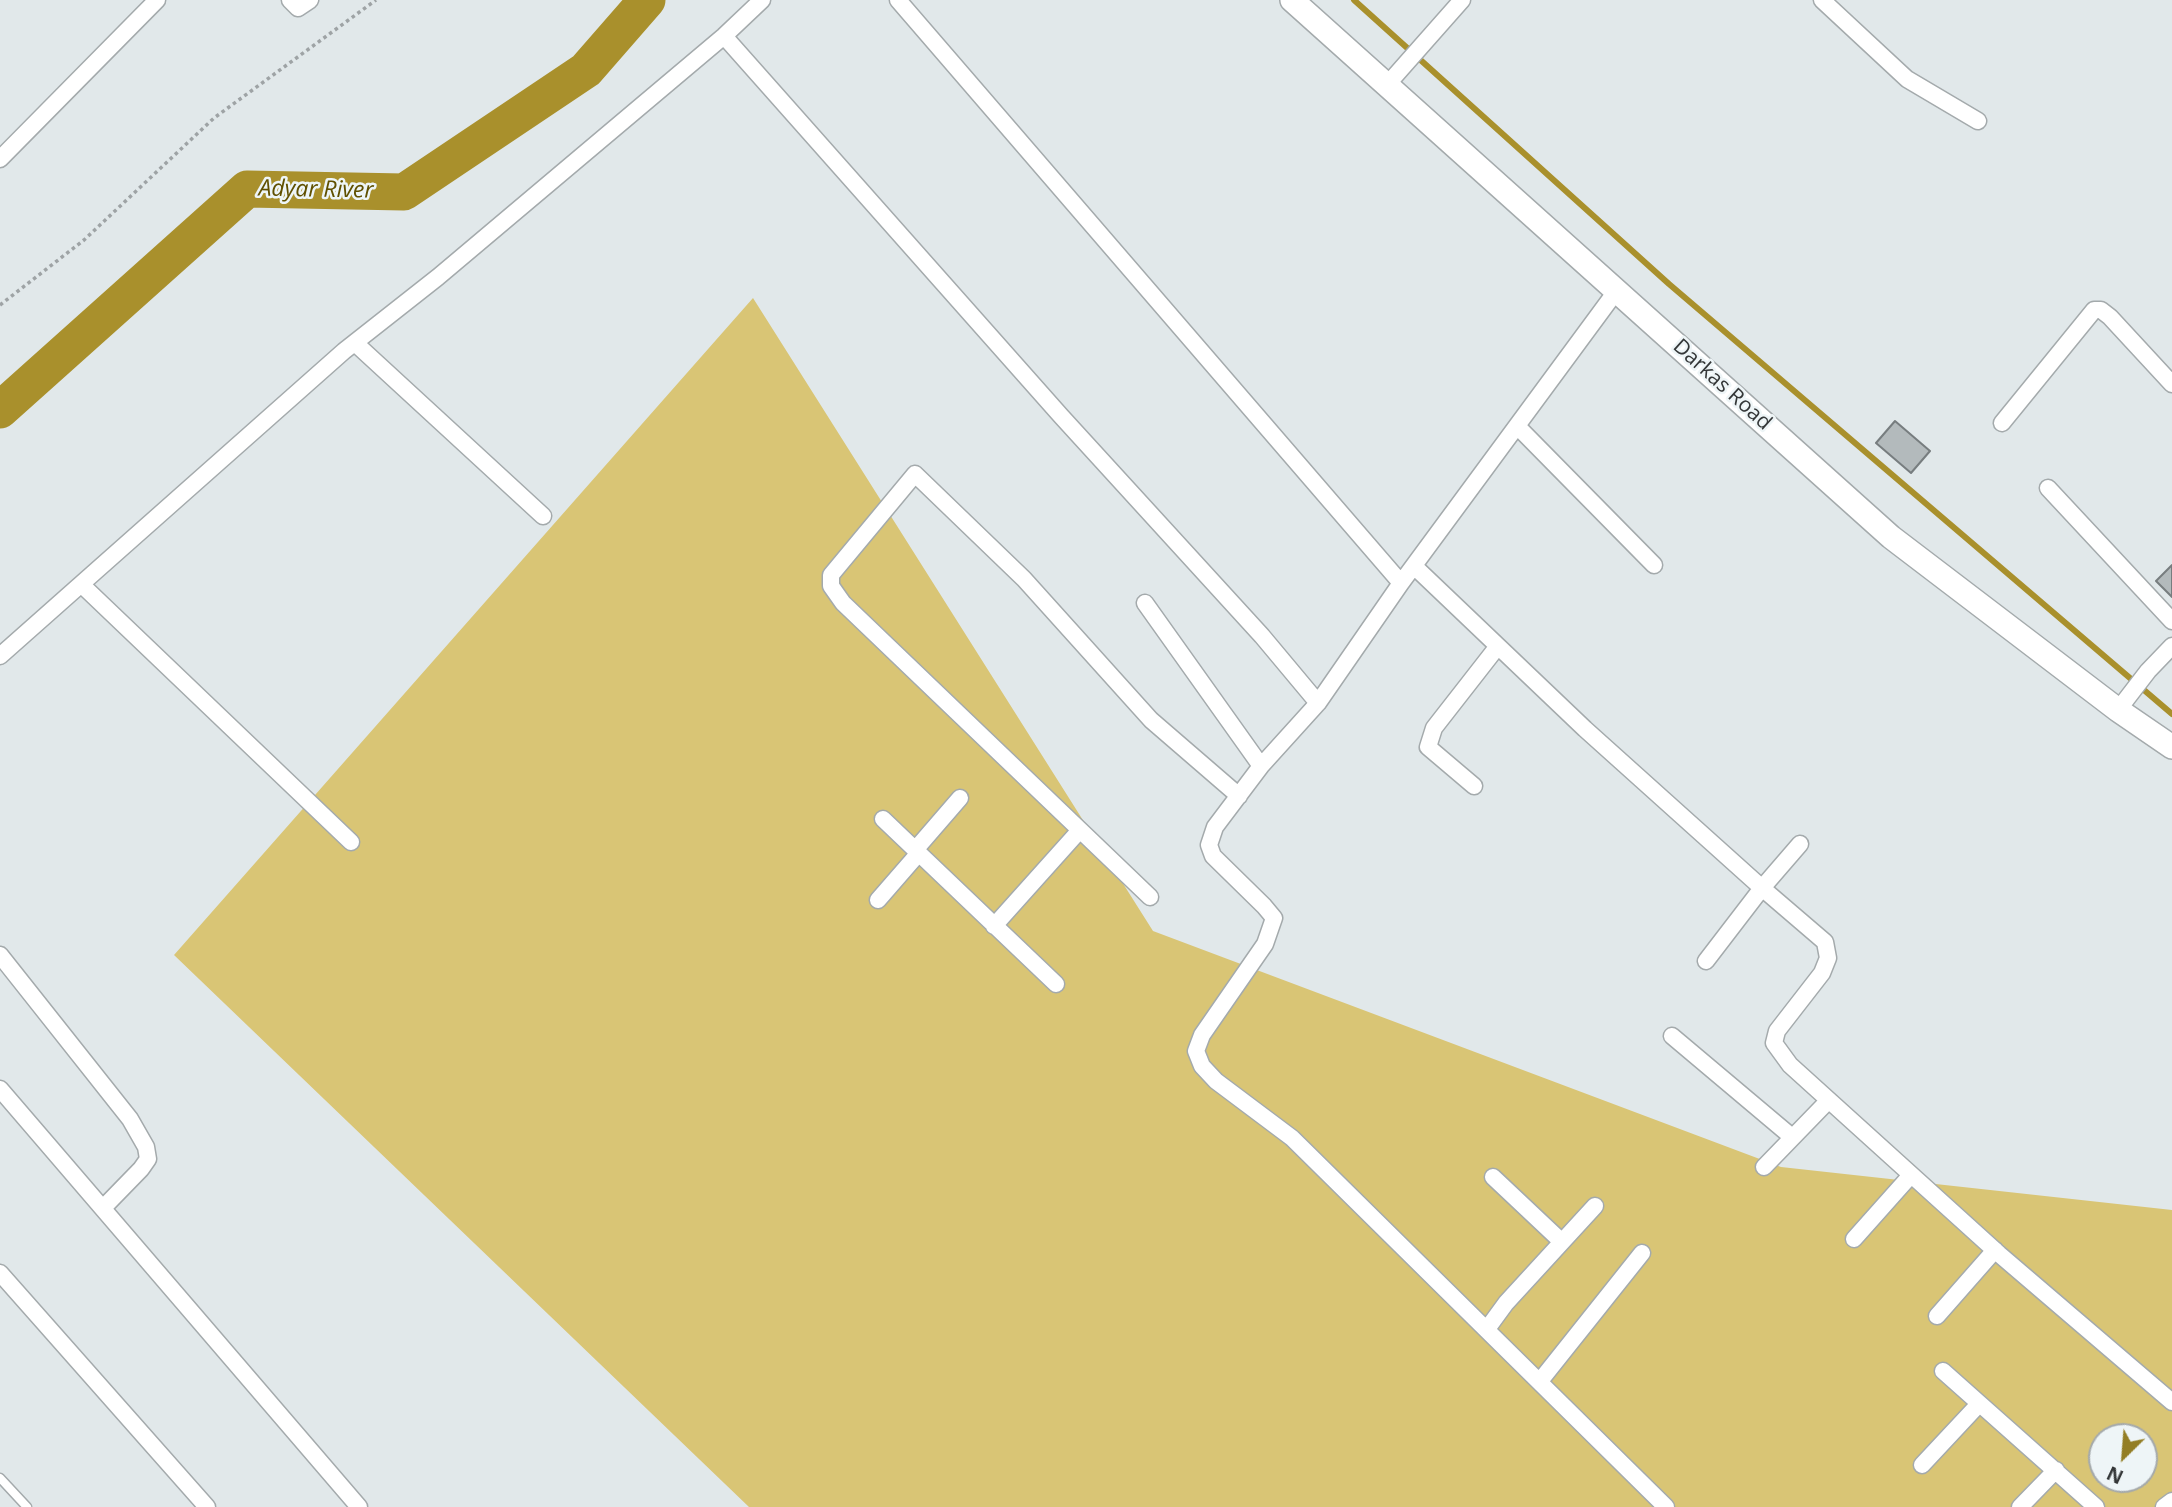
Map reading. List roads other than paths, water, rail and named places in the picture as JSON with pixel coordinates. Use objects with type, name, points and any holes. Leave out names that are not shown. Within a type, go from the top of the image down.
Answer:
[{"type":"main road","name":"Darkas Road","points":[[1292,0],[1891,537],[2172,747]]},
{"type":"street","points":[[0,159],[157,0]]},
{"type":"street","points":[[290,0],[298,8],[310,0]]},
{"type":"street","points":[[0,656],[355,343],[438,277],[724,36],[762,0]]},
{"type":"street","points":[[898,0],[1401,583]]},
{"type":"street","points":[[1386,86],[1462,0]]},
{"type":"street","points":[[1822,0],[1907,79],[1978,121]]},
{"type":"street","points":[[724,36],[1061,416],[1254,626],[1318,703]]},
{"type":"street","points":[[1617,290],[1401,583],[1318,703],[1261,766],[1216,827],[1209,845],[1213,856],[1274,918],[1265,944],[1202,1035],[1196,1051],[1202,1066],[1237,1098],[1262,1113],[1292,1138],[1666,1507]]},
{"type":"street","points":[[2002,424],[2094,310],[2101,310],[2110,317],[2172,384]]},
{"type":"street","points":[[355,343],[543,516]]},
{"type":"street","points":[[1517,426],[1654,565]]},
{"type":"street","points":[[1150,897],[842,603],[831,586],[831,575],[915,474],[1024,579],[1151,720],[1239,796]]},
{"type":"street","points":[[2048,488],[2172,621]]},
{"type":"street","points":[[1415,567],[1585,729],[1825,942],[1828,958],[1822,973],[1777,1031],[1774,1043],[1790,1065],[1995,1250],[2172,1402]]},
{"type":"street","points":[[82,584],[351,842]]},
{"type":"street","points":[[1145,603],[1261,766]]},
{"type":"street","points":[[1474,786],[1428,747],[1434,727],[1499,646]]},
{"type":"street","points":[[2118,709],[2172,646]]},
{"type":"street","points":[[878,900],[960,798]]},
{"type":"street","points":[[883,819],[1056,984]]},
{"type":"street","points":[[994,926],[1080,830]]},
{"type":"street","points":[[1706,961],[1800,844]]},
{"type":"street","points":[[0,955],[130,1119],[146,1147],[148,1159],[141,1169],[103,1208]]},
{"type":"street","points":[[1672,1036],[1792,1137]]},
{"type":"street","points":[[0,1089],[359,1507]]},
{"type":"street","points":[[1764,1167],[1828,1101]]},
{"type":"street","points":[[1854,1238],[1911,1175]]},
{"type":"street","points":[[1493,1177],[1562,1242]]},
{"type":"street","points":[[1487,1329],[1506,1303],[1595,1206]]},
{"type":"street","points":[[1937,1317],[1995,1250]]},
{"type":"street","points":[[1540,1381],[1642,1253]]},
{"type":"street","points":[[0,1273],[207,1507]]},
{"type":"street","points":[[1943,1371],[2096,1507]]},
{"type":"street","points":[[1922,1465],[1979,1404]]},
{"type":"street","points":[[2020,1507],[2056,1470]]},
{"type":"street","points":[[2164,1507],[2172,1501]]},
{"type":"lane","points":[[0,1478],[27,1507]]},
{"type":"waterway","name":"Adyar River","points":[[0,410],[247,189],[404,192],[586,70],[647,0]]},
{"type":"waterway","points":[[1354,0],[1669,284],[2172,714]]}]
